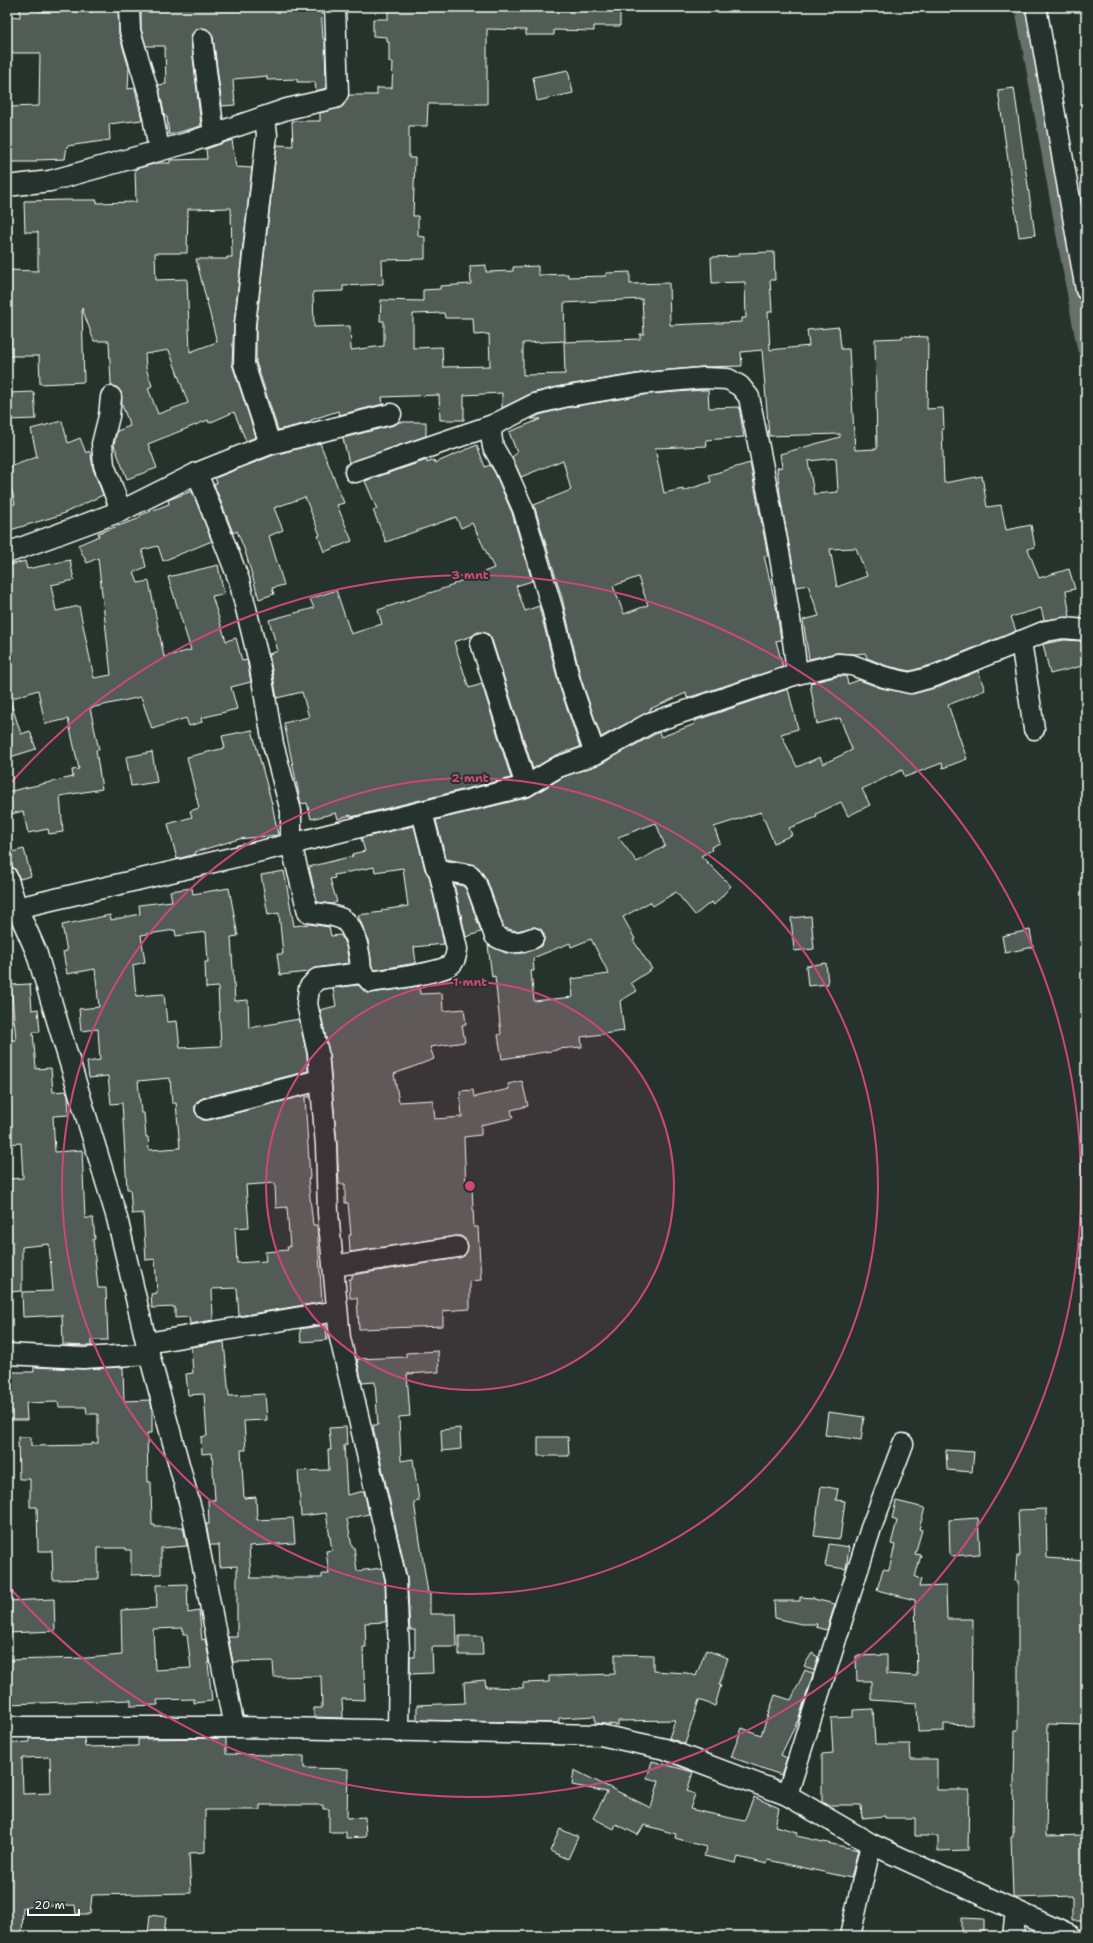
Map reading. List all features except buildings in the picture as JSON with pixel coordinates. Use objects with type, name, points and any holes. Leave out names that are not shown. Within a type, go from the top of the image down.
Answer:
[{"type":"street","points":[[129,7],[130,31],[149,94],[159,150]]},
{"type":"street","points":[[7,186],[50,181],[214,134],[287,109],[335,98],[337,96],[335,7]]},
{"type":"street","points":[[1036,7],[1086,290]]},
{"type":"street","points":[[202,39],[214,134]]},
{"type":"street","points":[[265,116],[267,135],[245,324],[244,364],[270,444]]},
{"type":"street","points":[[355,472],[493,425],[535,404],[563,397],[648,383],[703,378],[728,379],[740,386],[749,397],[792,629],[797,674]]},
{"type":"street","points":[[111,397],[109,416],[102,444],[104,465],[121,510]]},
{"type":"street","points":[[7,552],[121,510],[197,473],[270,444],[390,414]]},
{"type":"street","points":[[493,425],[491,434],[493,447],[505,468],[523,509],[552,608],[570,682],[594,754]]},
{"type":"street","points":[[197,473],[239,580],[258,662],[274,744],[291,811],[291,844],[308,912],[342,919],[349,926],[358,948],[360,970],[371,982],[434,971],[450,966],[456,958],[456,949],[439,870],[436,867],[422,812]]},
{"type":"street","points":[[12,909],[291,844],[526,786],[558,767],[594,754],[650,723],[797,674],[838,664],[852,665],[884,678],[910,683],[936,676],[1056,628],[1086,630]]},
{"type":"street","points":[[1021,641],[1034,729]]},
{"type":"street","points":[[481,643],[526,786]]},
{"type":"street","points":[[439,870],[470,875],[476,884],[495,936],[506,942],[524,941],[533,938]]},
{"type":"street","points":[[7,877],[12,909],[36,951],[117,1218],[148,1349],[193,1516],[234,1727]]},
{"type":"street","points":[[360,970],[358,974],[317,979],[309,988],[307,994],[307,1004],[318,1053],[326,1145],[328,1213],[340,1338],[396,1579],[399,1650],[398,1732]]},
{"type":"street","points":[[206,1109],[320,1080]]},
{"type":"street","points":[[333,1266],[457,1247]]},
{"type":"street","points":[[7,1354],[83,1358],[148,1349],[337,1310]]},
{"type":"street","points":[[787,1795],[871,1528],[903,1444]]},
{"type":"street","points":[[7,1727],[234,1727],[398,1732],[600,1735],[665,1749],[787,1795],[871,1844],[1071,1936]]},
{"type":"street","points":[[850,1936],[871,1844]]},
{"type":"street","points":[[1013,1936],[1016,1911]]},
{"type":"waterway","points":[[1024,7],[1086,348]]}]
